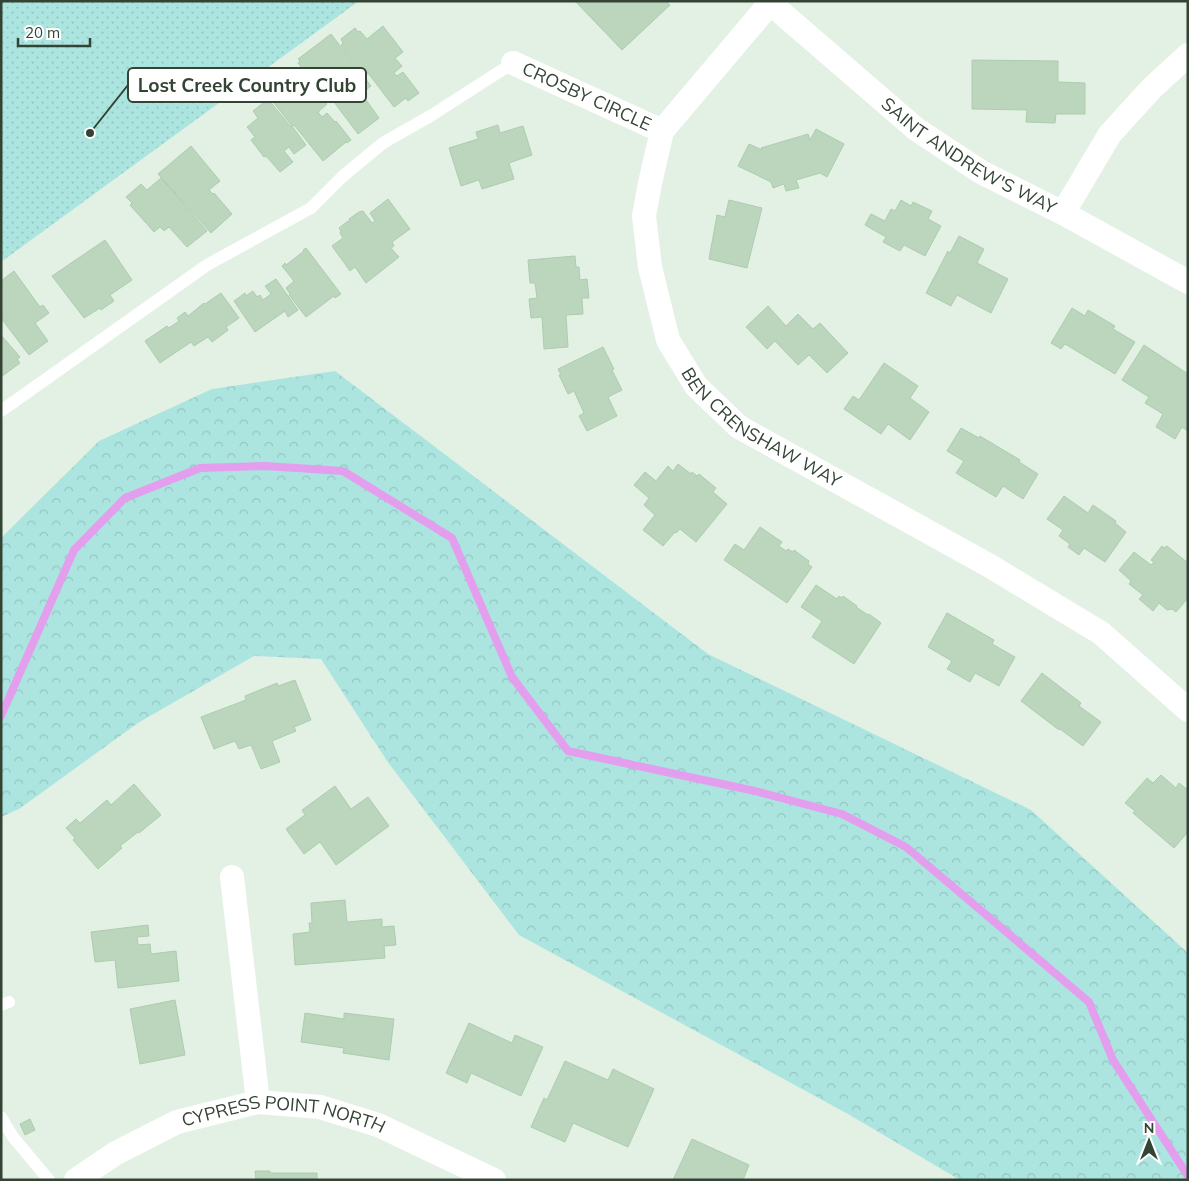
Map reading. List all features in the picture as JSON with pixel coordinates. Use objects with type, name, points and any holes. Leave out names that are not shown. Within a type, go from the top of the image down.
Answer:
[{"type":"street","name":"BEN CRENSHAW WAY","points":[[771,2],[662,131],[644,216],[650,267],[668,340],[696,386],[739,427],[990,566],[1101,633],[1188,710]]},
{"type":"street","name":"SAINT ANDREW'S WAY","points":[[771,2],[916,130],[981,172],[1063,213],[1188,282]]},
{"type":"street","points":[[1063,213],[1110,134],[1152,88],[1188,55]]},
{"type":"street","name":"CROSBY CIRCLE","points":[[513,63],[662,131]]},
{"type":"street","points":[[232,877],[258,1102]]},
{"type":"street","name":"CYPRESS POINT NORTH","points":[[76,1180],[116,1153],[177,1122],[258,1102],[320,1107],[378,1125],[494,1180]]},
{"type":"lane","points":[[1,411],[206,266],[311,208],[343,176],[383,143],[432,115],[513,63]]},
{"type":"lane","points":[[1,1116],[13,1137],[49,1180]]},
{"type":"green space","points":[[1,1],[359,1],[1,262]]},
{"type":"green space","points":[[335,371],[708,654],[1031,810],[1188,953],[1188,1180],[960,1180],[848,1114],[519,935],[387,761],[321,659],[254,656],[138,723],[19,809],[1,817],[1,538],[99,441],[212,389]]},
{"type":"building","points":[[575,1],[666,1],[670,5],[622,50]]},
{"type":"building","points":[[383,26],[403,52],[395,58],[402,66],[394,73],[397,76],[403,72],[419,93],[408,101],[406,98],[394,107],[368,73],[365,76],[341,45],[343,43],[341,39],[355,28],[367,39]]},
{"type":"building","points":[[331,34],[371,86],[357,97],[351,89],[349,91],[357,102],[364,97],[379,118],[358,134],[331,98],[327,100],[298,63],[300,61],[298,59]]},
{"type":"building","points":[[972,60],[1058,61],[1058,82],[1085,83],[1085,114],[1056,114],[1055,123],[1026,122],[1027,110],[972,109]]},
{"type":"building","points":[[306,79],[327,104],[318,112],[322,117],[327,113],[351,140],[323,161],[270,98],[266,98],[284,83],[290,92]]},
{"type":"building","points":[[268,99],[306,145],[294,154],[289,147],[284,151],[293,162],[280,172],[266,156],[264,157],[251,140],[255,137],[247,127],[258,118],[253,111]]},
{"type":"building","points":[[498,125],[500,133],[523,126],[532,155],[509,163],[514,179],[482,189],[479,180],[461,186],[449,148],[478,139],[476,132]]},
{"type":"building","points":[[816,129],[844,144],[827,177],[820,173],[796,180],[799,188],[786,191],[784,184],[773,188],[771,182],[738,166],[749,144],[762,150],[761,148],[808,134],[810,140]]},
{"type":"building","points":[[191,146],[220,181],[209,190],[214,193],[232,214],[211,233],[158,174]]},
{"type":"building","points":[[161,178],[207,231],[187,247],[169,227],[164,231],[160,227],[154,232],[130,205],[132,203],[126,197],[141,184],[147,190]]},
{"type":"building","points":[[388,199],[410,229],[392,242],[394,246],[391,248],[399,257],[366,283],[355,267],[350,271],[332,246],[343,238],[339,228],[350,221],[349,219],[363,211],[372,223],[375,221],[370,213]]},
{"type":"building","points":[[729,200],[762,208],[747,268],[709,259],[717,215],[725,217]]},
{"type":"building","points":[[901,200],[911,206],[913,202],[932,211],[928,219],[941,226],[925,256],[904,245],[900,251],[883,242],[886,237],[865,225],[871,214],[885,221],[891,209],[895,211]]},
{"type":"building","points":[[959,236],[984,249],[977,263],[1008,279],[991,313],[957,295],[951,306],[926,293],[948,251],[950,253]]},
{"type":"building","points":[[105,240],[132,280],[110,295],[114,301],[84,318],[52,276]]},
{"type":"building","points":[[306,248],[341,294],[335,298],[334,296],[306,317],[289,295],[286,288],[294,281],[282,266],[285,263],[286,265]]},
{"type":"building","points":[[575,256],[576,267],[579,267],[580,280],[587,279],[589,298],[582,298],[583,314],[566,315],[568,347],[544,349],[542,317],[531,318],[529,299],[537,298],[535,283],[530,283],[528,260]]},
{"type":"building","points":[[14,271],[40,307],[43,305],[49,313],[35,323],[48,341],[29,355],[1,318],[1,281]]},
{"type":"building","points":[[276,279],[298,310],[288,317],[285,311],[255,332],[234,301],[245,293],[246,296],[253,291],[257,297],[260,295],[263,300],[271,294],[265,286]]},
{"type":"building","points":[[221,293],[239,318],[226,327],[228,330],[212,342],[208,337],[194,346],[191,342],[160,363],[145,341],[167,326],[169,328],[179,321],[177,318],[185,312],[188,316],[204,303]]},
{"type":"building","points":[[768,306],[786,326],[798,314],[813,329],[820,323],[848,353],[827,373],[809,355],[798,365],[775,341],[767,349],[746,327]]},
{"type":"building","points":[[1072,308],[1085,316],[1088,310],[1115,326],[1113,329],[1135,342],[1115,374],[1065,344],[1061,349],[1051,343]]},
{"type":"building","points":[[1,335],[20,357],[17,359],[20,363],[1,377]]},
{"type":"building","points":[[1144,345],[1188,374],[1188,431],[1182,427],[1175,439],[1156,427],[1163,414],[1145,403],[1149,397],[1122,380]]},
{"type":"building","points":[[603,347],[622,390],[608,397],[617,416],[587,431],[579,416],[584,413],[574,391],[568,394],[558,369]]},
{"type":"building","points":[[884,363],[918,386],[910,398],[929,412],[910,440],[888,424],[881,434],[844,409],[853,396],[859,400]]},
{"type":"building","points":[[961,428],[979,438],[980,436],[1020,460],[1019,462],[1038,474],[1023,499],[1003,486],[996,497],[956,473],[964,461],[947,451]]},
{"type":"building","points":[[678,464],[691,474],[692,472],[697,476],[699,474],[716,488],[713,492],[727,504],[696,542],[680,529],[663,546],[643,530],[655,515],[644,505],[649,498],[634,485],[645,472],[656,481],[668,466],[673,471]]},
{"type":"building","points":[[1064,496],[1088,513],[1093,505],[1116,521],[1115,523],[1126,532],[1105,562],[1084,548],[1079,555],[1068,547],[1070,544],[1059,536],[1063,530],[1047,519]]},
{"type":"building","points":[[760,527],[782,542],[779,546],[786,551],[788,549],[793,552],[794,550],[809,561],[808,564],[812,567],[787,603],[724,560],[735,544],[744,550]]},
{"type":"building","points":[[1162,546],[1164,548],[1167,546],[1188,563],[1188,598],[1176,612],[1172,609],[1167,610],[1159,603],[1153,611],[1139,599],[1143,595],[1129,584],[1131,581],[1119,570],[1134,552],[1151,565],[1154,562],[1151,560]]},
{"type":"building","points":[[816,585],[837,599],[839,596],[842,598],[843,596],[881,623],[854,664],[812,637],[822,621],[801,607]]},
{"type":"building","points":[[947,613],[994,640],[992,644],[1015,657],[999,686],[975,673],[970,682],[947,669],[952,661],[928,647]]},
{"type":"building","points":[[1042,673],[1081,703],[1079,706],[1101,722],[1083,746],[1021,701]]},
{"type":"building","points":[[295,680],[311,720],[294,727],[296,731],[272,741],[280,762],[261,769],[251,745],[239,749],[235,741],[214,749],[201,717],[246,700],[245,696],[277,683],[278,686]]},
{"type":"building","points":[[1161,775],[1176,788],[1179,783],[1188,790],[1185,795],[1188,797],[1188,832],[1174,848],[1133,813],[1135,811],[1125,803],[1147,778],[1153,783]]},
{"type":"building","points":[[134,784],[161,815],[120,846],[122,848],[98,869],[73,840],[75,838],[66,828],[76,819],[80,823],[107,800],[111,805]]},
{"type":"building","points":[[335,786],[351,809],[368,797],[389,826],[336,865],[320,842],[304,854],[286,829],[305,815],[302,810]]},
{"type":"building","points":[[345,900],[347,922],[382,919],[382,927],[394,926],[396,945],[384,946],[385,958],[295,965],[293,934],[310,932],[309,923],[312,923],[311,903]]},
{"type":"building","points":[[148,925],[149,936],[137,937],[138,945],[150,944],[151,954],[176,951],[179,981],[118,988],[115,960],[95,962],[91,932]]},
{"type":"building","points":[[175,1000],[185,1055],[140,1064],[130,1009]]},
{"type":"building","points":[[305,1013],[344,1019],[344,1013],[394,1019],[389,1060],[343,1053],[344,1048],[301,1042]]},
{"type":"building","points":[[469,1023],[512,1043],[515,1035],[543,1047],[521,1096],[471,1073],[467,1083],[446,1073]]},
{"type":"building","points":[[565,1061],[608,1080],[613,1069],[654,1089],[628,1147],[573,1123],[565,1142],[531,1127],[544,1098],[547,1100]]},
{"type":"building","points":[[30,1119],[35,1130],[25,1135],[20,1124]]},
{"type":"building","points":[[692,1139],[749,1165],[743,1180],[673,1180]]},
{"type":"building","points":[[255,1171],[270,1171],[270,1173],[317,1173],[317,1180],[256,1180]]},
{"type":"waterway","points":[[1,716],[74,550],[125,498],[200,468],[265,466],[343,471],[452,538],[512,677],[568,751],[755,791],[842,814],[906,847],[1089,1002],[1113,1060],[1188,1176]]},
{"type":"place","name":"Lost Creek Country Club","points":[[90,133]]}]
